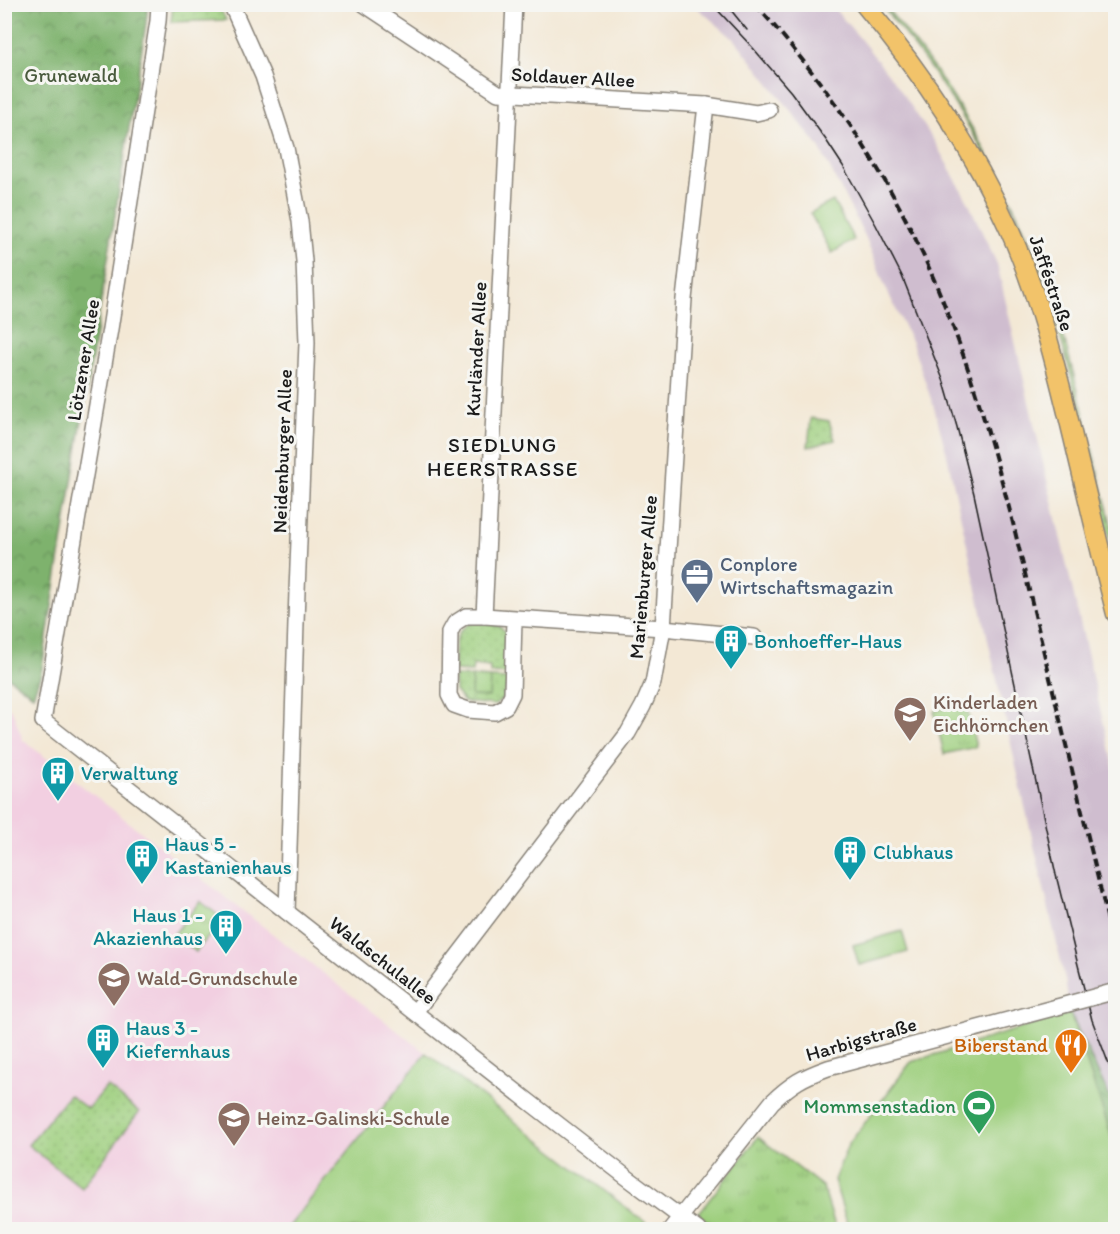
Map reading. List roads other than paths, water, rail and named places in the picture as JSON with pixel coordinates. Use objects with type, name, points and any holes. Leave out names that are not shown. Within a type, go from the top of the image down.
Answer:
[{"type":"main road","name":"Jafféstraße","points":[[864,4],[898,45],[945,111],[983,176],[1010,230],[1037,300],[1051,345],[1116,614]]},
{"type":"street","name":"Lötzener Allee","points":[[43,721],[111,317],[159,4]]},
{"type":"street","name":"Neidenburger Allee","points":[[231,4],[263,76],[286,148],[300,221],[304,261],[307,343],[287,912]]},
{"type":"street","name":"Soldauer Allee","points":[[364,4],[498,93],[706,105],[756,113],[769,110]]},
{"type":"street","name":"Kurländer Allee","points":[[484,616],[513,4]]},
{"type":"street","name":"Marienburger Allee","points":[[415,1012],[628,733],[653,682],[663,628],[684,299],[706,105]]},
{"type":"street","points":[[514,619],[512,694],[506,706],[495,712],[468,710],[454,705],[449,695],[450,632],[455,623],[466,616],[663,628],[754,637]]},
{"type":"street","name":"Waldschulallee","points":[[43,721],[625,1176],[698,1230]]},
{"type":"street","name":"Harbigstraße","points":[[670,1230],[772,1102],[787,1088],[805,1077],[828,1068],[1116,991]]},
{"type":"tram line","points":[[712,4],[791,92],[843,166],[902,276],[944,382],[974,494],[1056,875],[1077,961],[1092,1020],[1116,1083]]},
{"type":"tram line","points":[[726,4],[747,30]]},
{"type":"railway","points":[[755,4],[823,87],[883,177],[916,240],[959,342],[993,448],[1012,519],[1116,954]]},
{"type":"place","name":"Conplore Wirtschaftsmagazin","points":[[697,604]]},
{"type":"place","name":"Bonhoeffer-Haus","points":[[731,670]]},
{"type":"place","name":"Kinderladen Eichhörnchen","points":[[910,742]]},
{"type":"place","name":"Verwaltung","points":[[58,802]]},
{"type":"place","name":"Clubhaus","points":[[850,881]]},
{"type":"place","name":"Haus 5 - Kastanienhaus","points":[[142,885]]},
{"type":"place","name":"Haus 1 - Akazienhaus","points":[[226,955]]},
{"type":"place","name":"Wald-Grundschule","points":[[114,1007]]},
{"type":"place","name":"Haus 3 - Kiefernhaus","points":[[103,1069]]},
{"type":"place","name":"Biberstand","points":[[1071,1074]]},
{"type":"place","name":"Mommsenstadion","points":[[979,1135]]},
{"type":"place","name":"Heinz-Galinski-Schule","points":[[234,1147]]},
{"type":"district","name":"SIEDLUNG HEERSTRASSE","points":[[503,457]]},
{"type":"park label","name":"Grunewald","points":[[71,75]]}]
